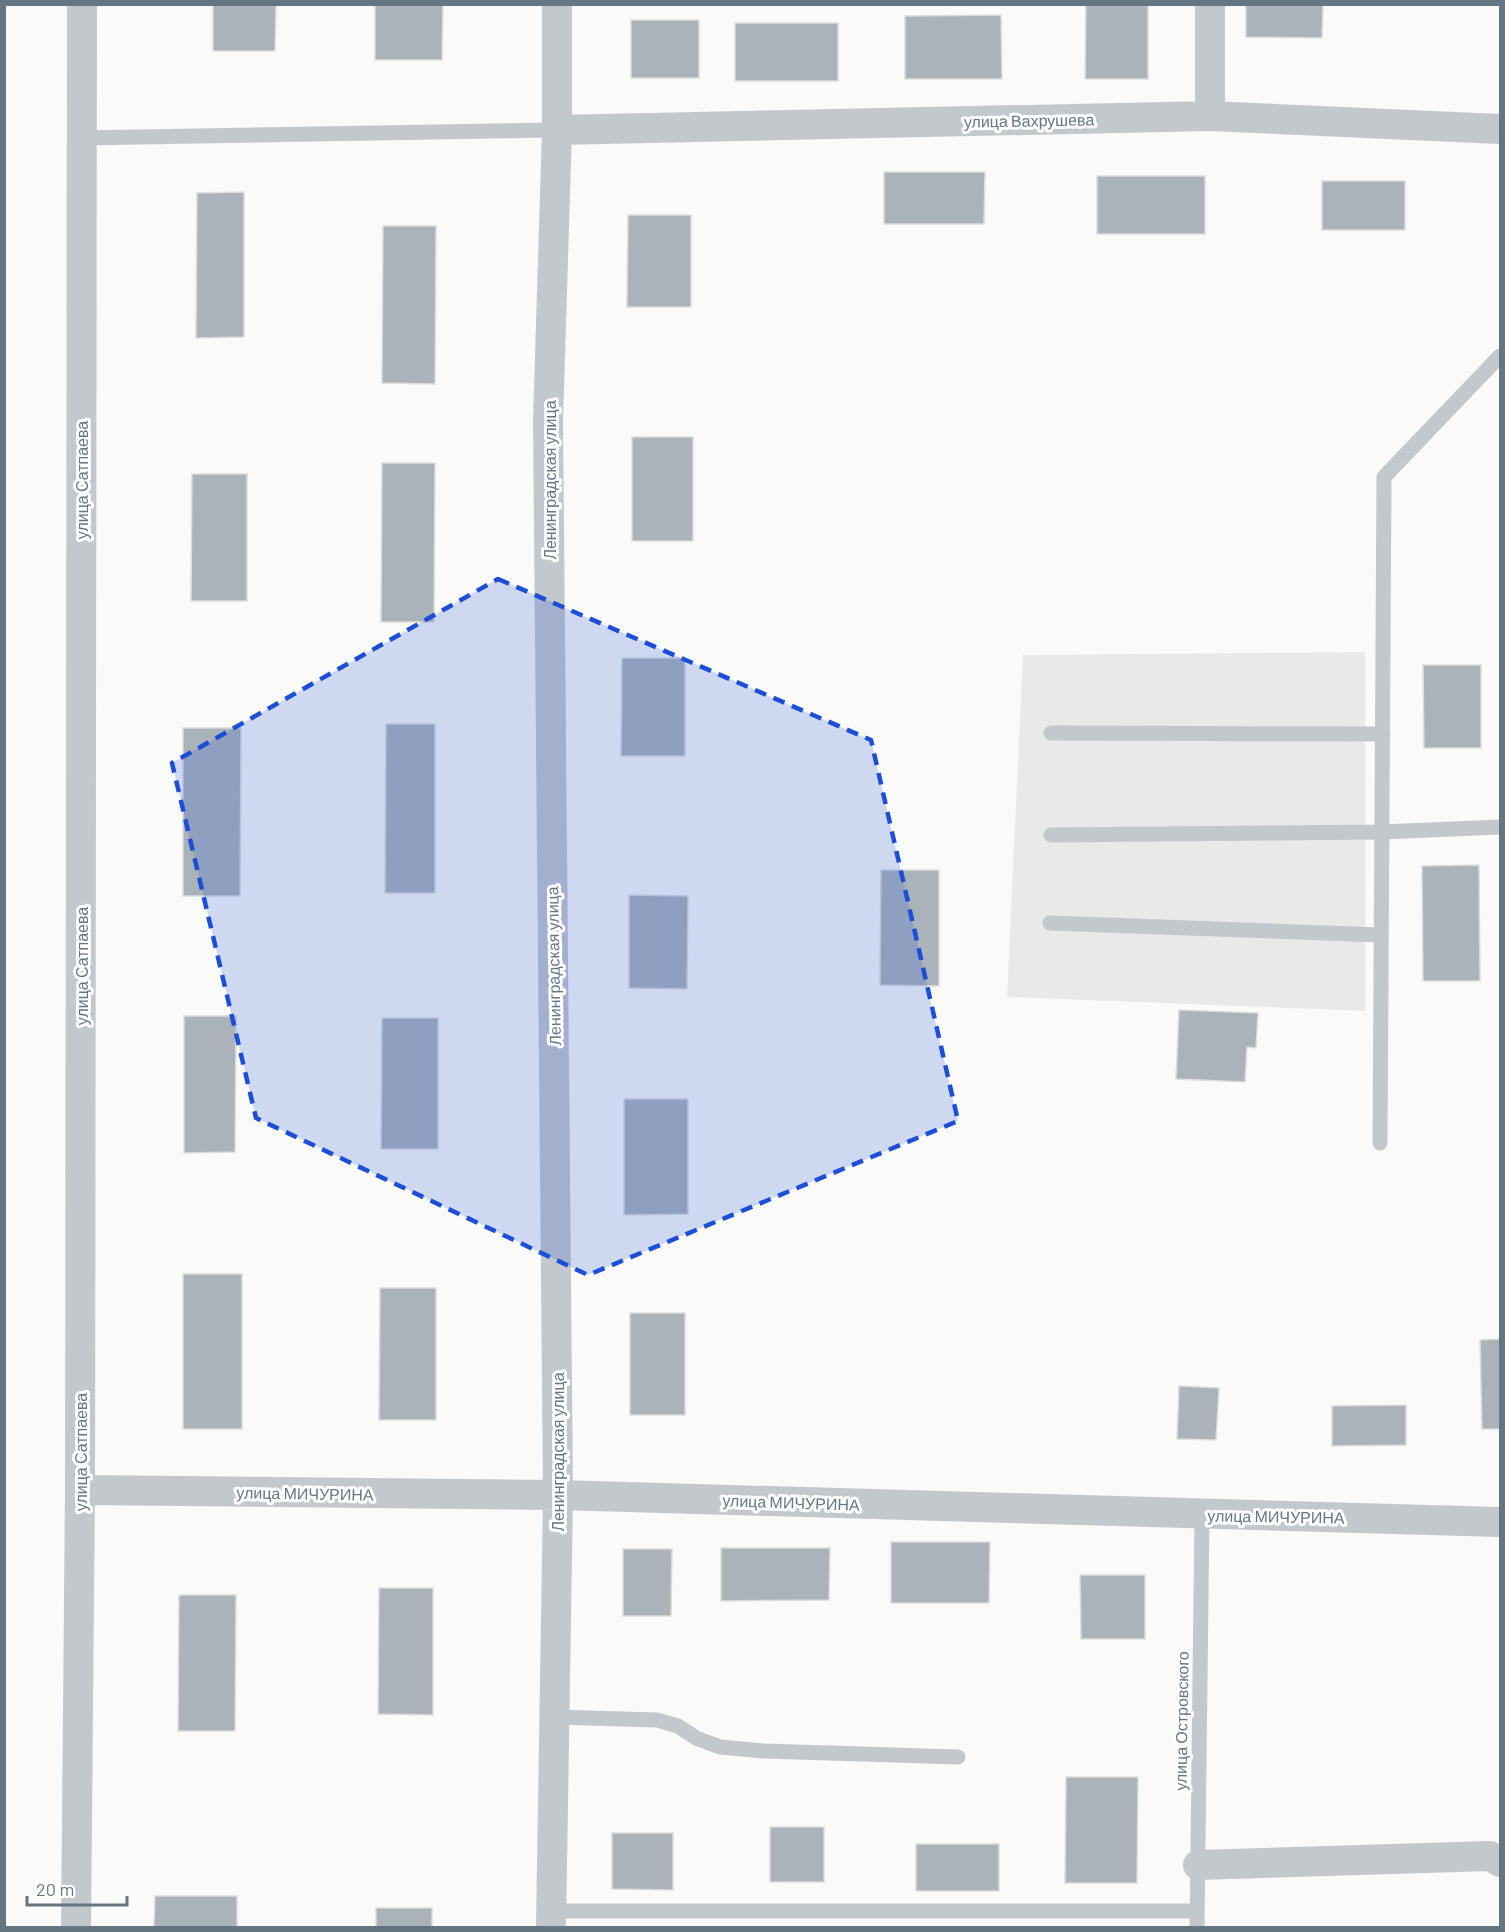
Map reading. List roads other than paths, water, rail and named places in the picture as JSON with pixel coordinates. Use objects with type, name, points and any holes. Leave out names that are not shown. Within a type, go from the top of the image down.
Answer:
[{"type":"street","name":"улица Сатпаева","points":[[76,1928],[80,1491],[82,4]]},
{"type":"street","name":"Ленинградская улица","points":[[551,1919],[558,1496],[548,433],[557,130],[557,4]]},
{"type":"street","points":[[1210,4],[1210,116]]},
{"type":"street","name":"улица Вахрушева","points":[[557,130],[1210,116],[1500,129]]},
{"type":"street","name":"улица МИЧУРИНА","points":[[80,1491],[558,1496],[1500,1522]]},
{"type":"street","points":[[1198,1865],[1490,1856],[1500,1862]]},
{"type":"lane","points":[[82,138],[557,130]]},
{"type":"lane","points":[[1380,1143],[1384,477],[1500,356]]},
{"type":"lane","points":[[1051,733],[1383,734]]},
{"type":"lane","points":[[1051,835],[1382,832],[1500,827]]},
{"type":"lane","points":[[1050,923],[1381,935]]},
{"type":"lane","name":"улица Островского","points":[[1197,1928],[1202,1514]]},
{"type":"lane","points":[[555,1717],[657,1720],[678,1726],[696,1738],[720,1747],[764,1751],[958,1757]]},
{"type":"lane","points":[[551,1919],[1197,1911]]}]
